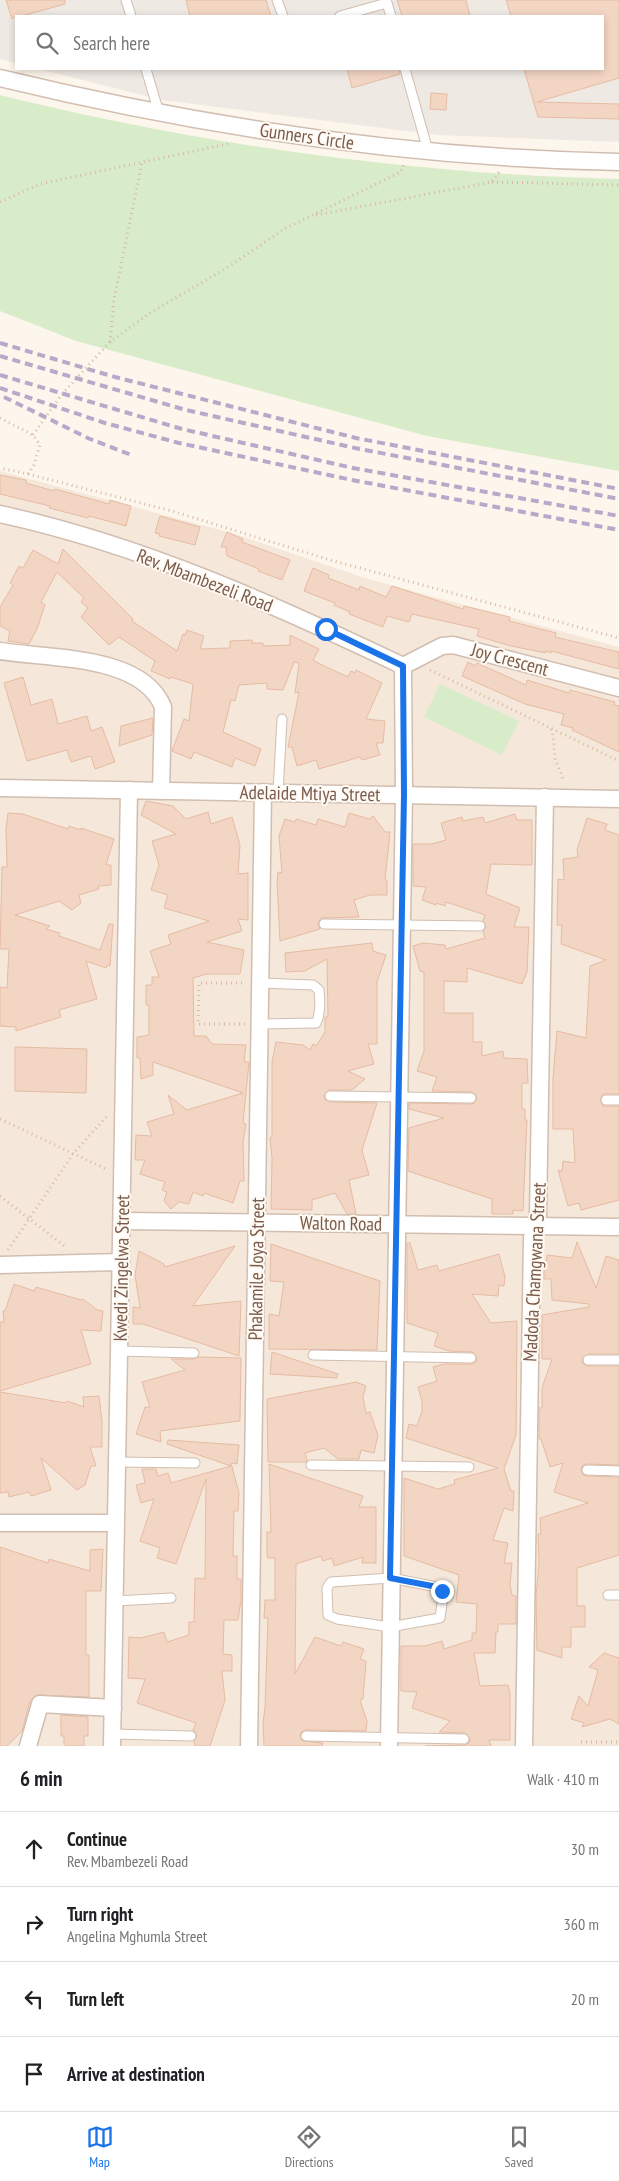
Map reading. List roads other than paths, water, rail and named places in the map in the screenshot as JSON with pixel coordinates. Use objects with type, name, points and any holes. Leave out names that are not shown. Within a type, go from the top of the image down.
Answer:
[{"type":"street","name":"Gunners Circle","points":[[0,76],[159,113],[274,132],[409,150],[619,162]]},
{"type":"street","name":"Rev. Mbambezeli Road","points":[[0,514],[104,543],[236,589],[408,664]]},
{"type":"street","name":"Joy Crescent","points":[[408,664],[442,646],[454,645],[619,688]]},
{"type":"street","points":[[0,651],[80,660],[104,665],[130,675],[150,686],[158,696],[163,707],[161,790]]},
{"type":"street","points":[[389,1742],[398,1096],[408,664]]},
{"type":"street","name":"Adelaide Mtiya Street","points":[[0,788],[619,799]]},
{"type":"street","name":"Kwedi Zingelwa Street","points":[[112,1740],[129,790]]},
{"type":"street","name":"Phakamile Joya Street","points":[[249,1746],[257,1222],[255,1024],[256,983],[271,792]]},
{"type":"street","name":"Madoda Chamgwana Street","points":[[524,1746],[532,1238],[538,1215],[545,797]]},
{"type":"street","name":"Walton Road","points":[[122,1221],[619,1227]]},
{"type":"street","points":[[4,1265],[121,1262]]},
{"type":"street","points":[[0,1523],[115,1523]]},
{"type":"street","points":[[28,1746],[40,1704],[113,1708]]},
{"type":"lane","points":[[126,0],[131,15]]},
{"type":"lane","points":[[277,0],[283,15]]},
{"type":"lane","points":[[343,15],[387,2],[391,15]]},
{"type":"lane","points":[[146,70],[159,113]]},
{"type":"lane","points":[[405,70],[428,151]]},
{"type":"lane","points":[[271,792],[282,719]]},
{"type":"lane","points":[[324,924],[480,926]]},
{"type":"lane","points":[[255,1024],[316,1022],[320,998],[319,990],[313,985],[256,983]]},
{"type":"lane","points":[[330,1096],[471,1098]]},
{"type":"lane","points":[[606,1100],[619,1100]]},
{"type":"lane","points":[[119,1351],[194,1353]]},
{"type":"lane","points":[[313,1355],[471,1358]]},
{"type":"lane","points":[[588,1360],[619,1360]]},
{"type":"lane","points":[[116,1462],[195,1463]]},
{"type":"lane","points":[[311,1465],[469,1468]]},
{"type":"lane","points":[[587,1470],[619,1471]]},
{"type":"lane","points":[[390,1578],[432,1586],[442,1591],[440,1618],[390,1627],[337,1619],[328,1615],[327,1588],[331,1582],[390,1578]]},
{"type":"lane","points":[[608,1595],[619,1596]]},
{"type":"lane","points":[[115,1601],[170,1598]]},
{"type":"lane","points":[[112,1740],[191,1736]]},
{"type":"lane","points":[[306,1736],[389,1742],[464,1739]]},
{"type":"railway","points":[[0,343],[115,377],[356,438],[619,489]]},
{"type":"railway","points":[[0,356],[186,410],[355,448],[619,499]]},
{"type":"railway","points":[[0,375],[182,429],[353,468],[619,516]]},
{"type":"railway","points":[[0,388],[105,423],[179,443],[352,480],[619,530]]},
{"type":"railway","points":[[4,397],[90,439],[134,456]]}]
